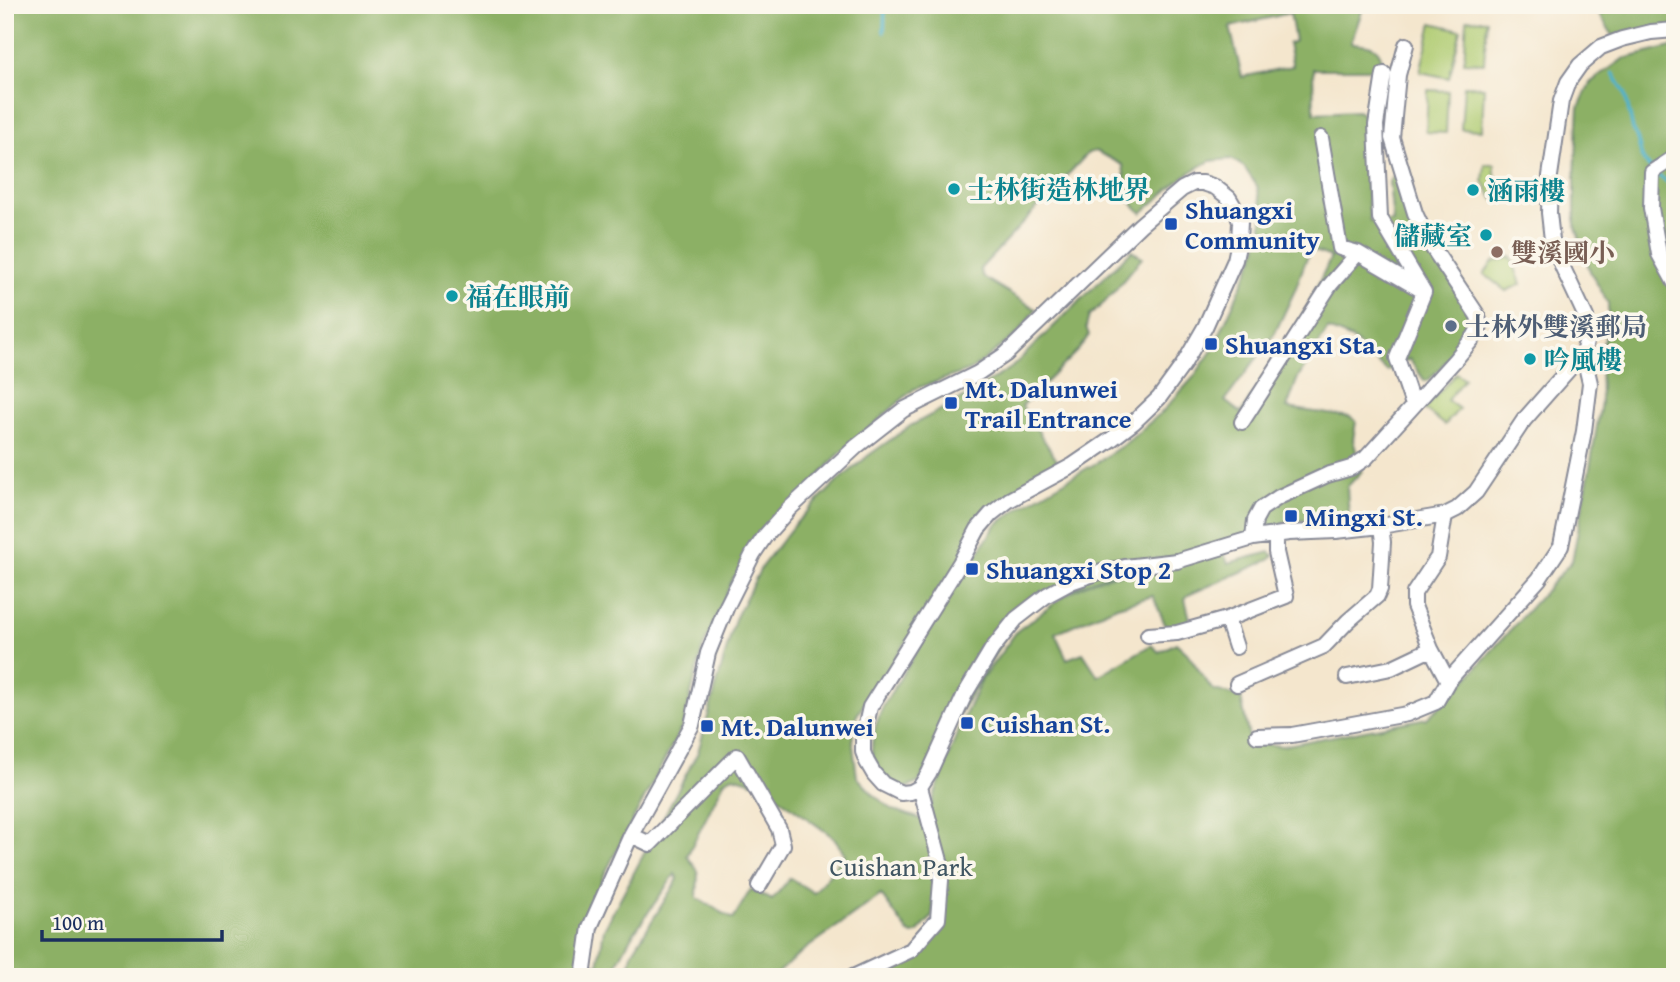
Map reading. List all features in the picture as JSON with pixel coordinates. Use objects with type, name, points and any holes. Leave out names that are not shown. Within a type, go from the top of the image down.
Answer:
[{"type":"street","points":[[583,977],[590,927],[631,835],[692,725],[708,653],[727,606],[753,554],[789,509],[857,446],[903,410],[978,373],[1006,355],[1140,225],[1182,189],[1194,183],[1203,183],[1215,187],[1229,198],[1240,222],[1235,260],[1205,327],[1183,365],[1159,398],[1134,422],[1072,466],[1009,500],[991,514],[978,529],[960,563],[870,706],[863,738],[863,752],[867,762],[883,784],[901,793],[911,792],[920,787],[929,773],[965,694],[992,649],[1016,619],[1047,595],[1097,573],[1177,561],[1253,538],[1381,526],[1445,515],[1457,509],[1476,492],[1524,420],[1583,353],[1588,335],[1586,317],[1552,240],[1549,212],[1550,176],[1561,101],[1569,82],[1580,65],[1601,47],[1622,38],[1675,30]]},
{"type":"street","points":[[1253,538],[1255,520],[1261,509],[1279,497],[1327,475],[1351,468],[1366,458],[1455,360],[1480,327],[1478,316],[1428,241],[1415,213],[1392,138],[1398,75],[1406,45]]},
{"type":"street","points":[[1384,74],[1376,125],[1380,218],[1424,292]]},
{"type":"street","points":[[1321,138],[1340,248],[1358,253],[1424,292]]},
{"type":"street","points":[[1675,157],[1651,172],[1651,208],[1660,254],[1675,283]]},
{"type":"street","points":[[1242,422],[1330,285],[1358,253]]},
{"type":"street","points":[[1413,405],[1397,358],[1424,292]]},
{"type":"street","points":[[1257,736],[1292,735],[1407,714],[1436,702],[1448,681],[1539,579],[1561,545],[1584,431],[1590,383],[1583,353]]},
{"type":"street","points":[[1445,515],[1438,557],[1414,593],[1414,606],[1431,649],[1448,681]]},
{"type":"street","points":[[1237,684],[1324,646],[1377,596],[1380,589],[1383,542],[1381,526]]},
{"type":"street","points":[[1148,635],[1177,633],[1227,619],[1286,596],[1276,552],[1276,534]]},
{"type":"street","points":[[1227,619],[1236,647]]},
{"type":"street","points":[[1348,677],[1391,668],[1431,649]]},
{"type":"street","points":[[631,835],[650,844],[737,756],[779,829],[783,845],[759,886]]},
{"type":"street","points":[[853,977],[911,950],[938,919],[942,868],[920,787]]},
{"type":"green space","points":[[5,5],[1364,5],[1351,43],[1373,46],[1382,58],[1383,65],[1380,69],[1313,69],[1314,113],[1361,113],[1365,119],[1370,222],[1393,222],[1389,182],[1392,177],[1397,177],[1459,295],[1474,330],[1429,380],[1425,381],[1409,359],[1387,371],[1352,339],[1328,329],[1297,380],[1287,408],[1350,417],[1356,421],[1353,440],[1362,471],[1347,487],[1349,519],[1290,521],[1258,534],[1182,556],[1144,561],[1022,608],[919,782],[904,787],[893,783],[879,769],[873,757],[872,746],[875,727],[884,704],[996,525],[1022,506],[1126,443],[1162,412],[1193,378],[1213,349],[1254,258],[1262,229],[1262,208],[1257,186],[1244,167],[1231,159],[1210,161],[1184,176],[1142,213],[1127,198],[1123,165],[1096,151],[1088,153],[980,269],[983,277],[1036,309],[1017,334],[971,370],[914,389],[835,458],[733,578],[702,650],[684,723],[603,877],[582,944],[578,977],[5,977]],"holes":[[[1290,13],[1295,41],[1288,44],[1293,66],[1242,77],[1230,27]],[[1310,249],[1331,257],[1307,308],[1241,413],[1225,401],[1275,333]]]},
{"type":"green space","points":[[1593,5],[1675,5],[1675,28],[1614,37]]},
{"type":"green space","points":[[1467,19],[1487,20],[1484,63],[1464,62]]},
{"type":"green space","points":[[1432,23],[1461,30],[1449,78],[1420,72]]},
{"type":"green space","points":[[1675,46],[1675,977],[875,977],[910,960],[927,947],[941,925],[930,808],[959,728],[982,679],[1017,631],[1067,594],[1094,580],[1222,550],[1228,563],[1270,552],[1274,556],[1269,560],[1188,595],[1185,599],[1191,623],[1167,629],[1153,596],[1117,606],[1055,633],[1067,659],[1083,653],[1098,676],[1151,645],[1159,652],[1176,643],[1187,653],[1212,689],[1241,698],[1250,743],[1282,746],[1427,718],[1452,695],[1572,561],[1601,402],[1600,352],[1608,329],[1608,303],[1590,271],[1575,224],[1579,107],[1590,83],[1623,59]]},
{"type":"green space","points":[[1464,86],[1484,87],[1482,130],[1461,129]]},
{"type":"green space","points":[[1428,90],[1448,91],[1446,133],[1426,132]]},
{"type":"green space","points":[[1485,164],[1495,164],[1497,182],[1508,196],[1503,203],[1494,200],[1483,181]]},
{"type":"green space","name":"Cuishan Park","points":[[1132,250],[1142,258],[1105,302],[1089,316],[1086,327],[1089,335],[1079,349],[1022,406],[1060,465],[1010,494],[857,715],[853,745],[857,777],[893,810],[925,820],[938,869],[932,917],[917,933],[909,933],[881,895],[803,951],[773,977],[628,977],[632,953],[678,879],[675,874],[631,937],[610,977],[600,977],[597,972],[604,929],[698,752],[735,619],[762,566],[794,525],[869,455],[910,426],[963,398],[1011,368]],"holes":[[[733,776],[760,784],[833,837],[845,854],[814,893],[790,878],[772,900],[751,889],[733,919],[697,898],[698,871],[687,856],[725,780]]]},
{"type":"green space","points":[[1511,257],[1521,284],[1506,291],[1484,274],[1493,262]]},
{"type":"green space","points":[[1456,373],[1464,379],[1447,400],[1459,409],[1445,425],[1424,409]]},
{"type":"waterway","points":[[884,32],[885,5]]},
{"type":"waterway","points":[[1613,73],[1625,93],[1641,154],[1651,169]]},
{"type":"waterway","points":[[1657,175],[1675,187]]},
{"type":"place","name":"士林街造林地界","points":[[954,189]]},
{"type":"place","name":"涵雨樓","points":[[1473,190]]},
{"type":"place","name":"Shuangxi Community","points":[[1171,224]]},
{"type":"place","name":"儲藏室","points":[[1486,235]]},
{"type":"place","name":"雙溪國小","points":[[1497,252]]},
{"type":"place","name":"福在眼前","points":[[452,296]]},
{"type":"place","name":"士林外雙溪郵局","points":[[1451,326]]},
{"type":"place","name":"Shuangxi Sta.","points":[[1211,344]]},
{"type":"place","name":"吟風樓","points":[[1530,359]]},
{"type":"place","name":"Mt. Dalunwei Trail Entrance","points":[[951,403]]},
{"type":"place","name":"Mingxi St.","points":[[1291,516]]},
{"type":"place","name":"Shuangxi Stop 2","points":[[972,569]]},
{"type":"place","name":"Cuishan St.","points":[[967,723]]},
{"type":"place","name":"Mt. Dalunwei","points":[[707,726]]}]
